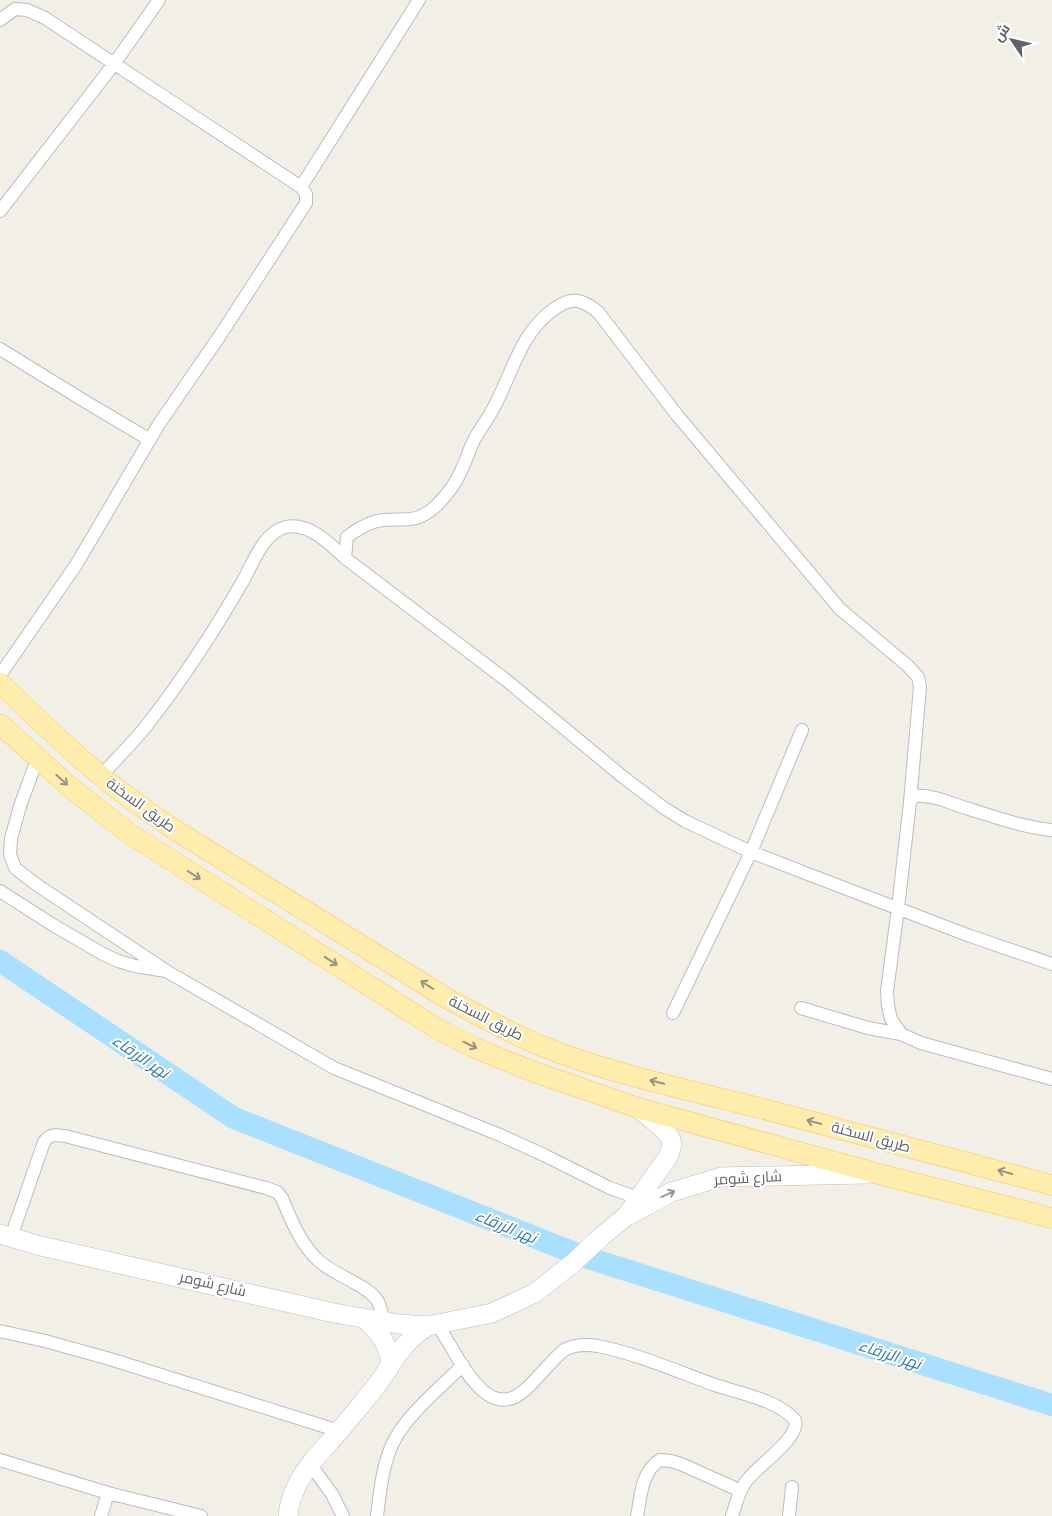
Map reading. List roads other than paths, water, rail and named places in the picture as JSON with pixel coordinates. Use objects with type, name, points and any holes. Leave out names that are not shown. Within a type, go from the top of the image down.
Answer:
[{"type":"main road","name":"طريق السخنة","points":[[0,683],[101,776],[133,801],[175,830],[484,1019],[539,1045],[645,1079],[1052,1185]]},
{"type":"main road","name":"طريق السخنة","points":[[0,724],[71,788],[130,834],[436,1028],[475,1048],[529,1070],[638,1108],[880,1174],[1052,1218]]},
{"type":"main road","points":[[388,998],[405,971]]},
{"type":"main road","name":"شارع شومر","points":[[626,1217],[668,1157],[672,1147],[671,1140],[666,1132],[638,1108]]},
{"type":"main road","name":"شارع شومر","points":[[284,1515],[298,1483],[310,1464],[340,1431],[380,1381],[407,1342],[417,1332],[435,1329],[492,1313],[535,1293],[574,1263],[602,1236],[626,1217],[672,1192],[721,1177],[880,1174]]},
{"type":"main road","name":"شارع شومر","points":[[6,1235],[40,1246],[365,1319],[435,1329]]},
{"type":"main road","points":[[365,1319],[382,1336],[391,1363]]},
{"type":"main road","name":"شارع شومر","points":[[380,1381],[435,1329]]},
{"type":"street","points":[[0,211],[114,64],[159,0]]},
{"type":"street","points":[[301,187],[419,0]]},
{"type":"street","points":[[0,20],[14,9],[27,10],[45,18],[301,187],[306,194],[306,203],[299,216],[159,424],[76,565],[0,675]]},
{"type":"street","points":[[345,558],[347,537],[359,529],[368,524],[382,521],[419,518],[441,501],[461,472],[468,451],[494,408],[516,356],[529,334],[542,319],[560,305],[572,300],[587,302],[598,312],[676,415],[840,609],[908,666],[918,677],[920,687],[910,802],[887,991],[891,1019],[901,1034]]},
{"type":"street","points":[[0,349],[150,440]]},
{"type":"street","points":[[101,776],[146,727],[216,629],[262,546],[279,530],[287,527],[303,527],[324,539],[345,558],[506,680],[579,742],[664,808],[685,821],[751,852],[978,939],[1052,964]]},
{"type":"street","points":[[673,1013],[751,852],[802,730]]},
{"type":"street","points":[[38,757],[20,806],[11,839],[10,854],[15,868],[37,885],[168,972],[334,1068],[491,1132],[544,1155],[610,1188],[638,1198]]},
{"type":"street","points":[[910,802],[914,796],[931,797],[1025,826],[1052,830]]},
{"type":"street","points":[[0,891],[53,925],[118,961],[168,972]]},
{"type":"street","points":[[800,1008],[868,1028],[901,1034],[921,1043],[959,1055],[1052,1079]]},
{"type":"street","points":[[6,1235],[44,1142],[51,1135],[65,1136],[277,1192],[282,1198],[301,1238],[312,1254],[324,1266],[370,1293],[380,1307],[384,1322]]},
{"type":"street","points":[[435,1329],[477,1385],[487,1394],[502,1401],[510,1400],[526,1389],[564,1350],[572,1346],[596,1346],[636,1357],[777,1407],[791,1415],[795,1420],[796,1429],[786,1443],[755,1471],[741,1491],[732,1516]]},
{"type":"street","points":[[0,1331],[110,1359],[340,1431]]},
{"type":"street","points":[[377,1516],[382,1480],[393,1444],[418,1410],[463,1365]]},
{"type":"street","points":[[0,1460],[108,1493],[201,1516]]},
{"type":"street","points":[[637,1516],[648,1470],[660,1460],[672,1460],[741,1491]]},
{"type":"street","points":[[310,1464],[332,1494],[344,1516]]},
{"type":"street","points":[[789,1516],[792,1487]]},
{"type":"street","points":[[101,1516],[108,1493]]},
{"type":"waterway","name":"نهر الزرقاء","points":[[0,961],[234,1118],[582,1256],[1052,1405]]}]
